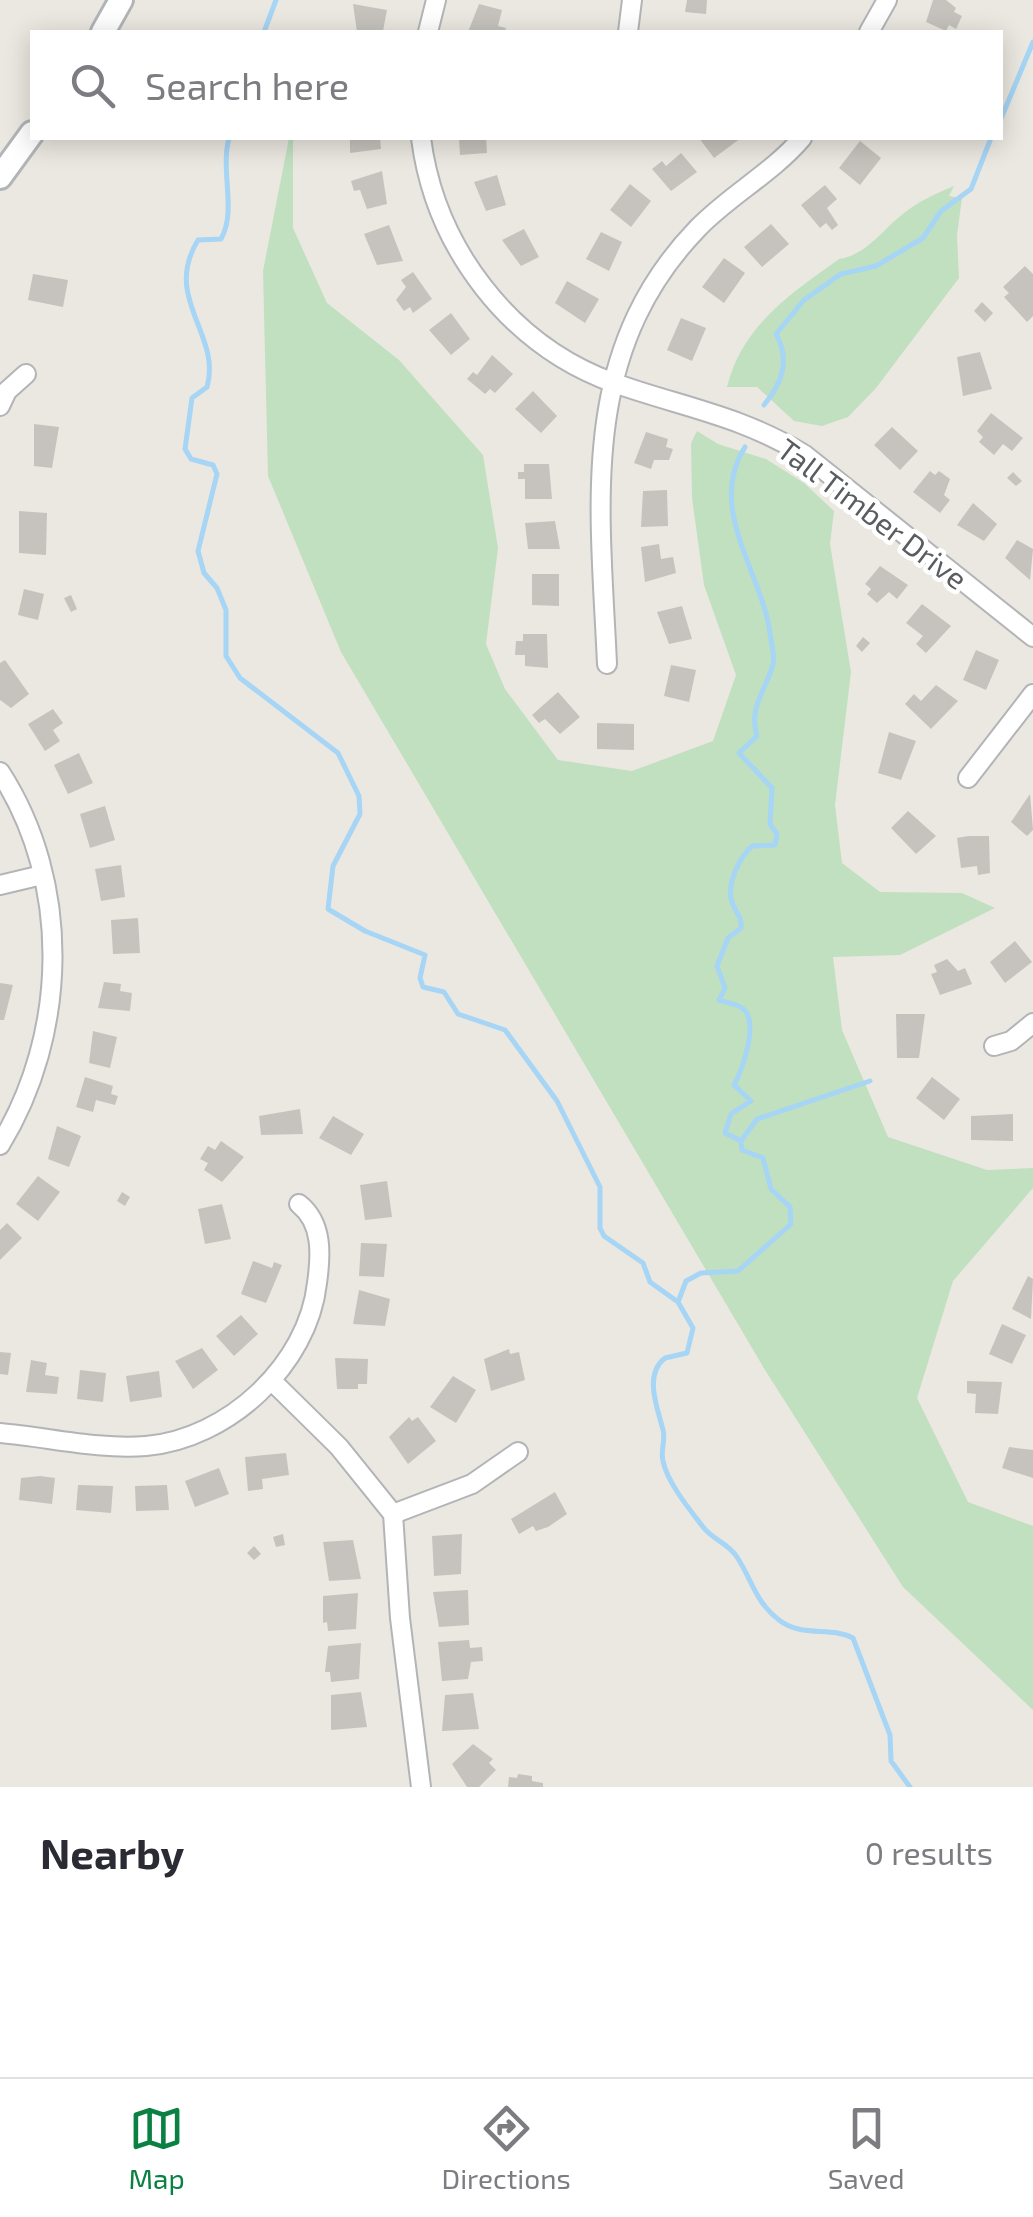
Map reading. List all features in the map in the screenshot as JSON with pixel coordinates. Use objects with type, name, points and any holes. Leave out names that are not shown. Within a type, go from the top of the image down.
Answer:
[{"type":"street","points":[[104,30],[121,0]]},
{"type":"street","points":[[428,30],[436,0]]},
{"type":"street","points":[[628,30],[632,0]]},
{"type":"street","points":[[870,30],[887,0]]},
{"type":"street","points":[[0,177],[30,136]]},
{"type":"street","name":"Tall Timber Drive","points":[[421,140],[435,200],[479,282],[523,330],[552,353],[612,382],[718,412],[776,437],[805,455],[1033,637]]},
{"type":"street","points":[[607,664],[599,456],[612,382],[634,322],[671,259],[700,226],[800,140]]},
{"type":"street","points":[[0,406],[7,391],[26,374]]},
{"type":"street","points":[[968,778],[1033,694]]},
{"type":"street","points":[[0,772],[29,827],[42,875],[53,960],[50,1008],[26,1097],[0,1145]]},
{"type":"street","points":[[0,886],[42,875]]},
{"type":"street","points":[[994,1046],[1011,1042],[1033,1023]]},
{"type":"street","points":[[0,1432],[119,1446],[165,1444],[213,1426],[271,1380],[302,1336],[317,1287],[316,1227],[299,1204]]},
{"type":"street","points":[[271,1380],[339,1446],[393,1514],[400,1618],[421,1787]]},
{"type":"street","points":[[393,1514],[472,1484],[518,1452]]},
{"type":"green space","points":[[289,140],[293,140],[293,228],[327,303],[399,360],[483,455],[498,548],[486,644],[505,689],[558,760],[632,771],[713,741],[736,675],[704,585],[692,498],[691,443],[697,431],[718,444],[766,459],[804,483],[834,511],[830,544],[851,672],[835,805],[842,863],[880,892],[962,893],[995,908],[900,955],[833,957],[842,1030],[888,1137],[987,1170],[1033,1168],[1033,1188],[953,1281],[917,1398],[968,1502],[1033,1526],[1033,1710],[903,1587],[765,1370],[341,652],[268,476],[263,271]]},
{"type":"green space","points":[[954,186],[949,196],[962,198],[957,235],[959,278],[876,388],[848,417],[822,426],[794,421],[757,387],[727,387],[744,346],[770,313],[839,259],[866,247],[910,209]]},
{"type":"building","points":[[687,0],[707,0],[706,14],[685,12]]},
{"type":"building","points":[[933,0],[946,0],[962,16],[956,29],[949,25],[944,30],[926,22]]},
{"type":"building","points":[[353,4],[387,10],[383,30],[357,30]]},
{"type":"building","points":[[479,4],[502,10],[498,26],[506,30],[469,30]]},
{"type":"building","points":[[350,140],[380,140],[381,149],[350,153]]},
{"type":"building","points":[[459,140],[486,140],[487,153],[460,155]]},
{"type":"building","points":[[700,140],[738,140],[714,158]]},
{"type":"building","points":[[860,141],[881,158],[860,185],[839,168]]},
{"type":"building","points":[[681,153],[697,172],[671,191],[652,169],[662,161],[666,166]]},
{"type":"building","points":[[382,171],[387,204],[367,209],[360,190],[354,191],[351,181]]},
{"type":"building","points":[[497,175],[506,205],[486,211],[474,182]]},
{"type":"building","points":[[630,184],[651,201],[631,227],[610,210]]},
{"type":"building","points":[[825,185],[837,199],[827,208],[838,225],[832,230],[826,223],[820,228],[801,205]]},
{"type":"building","points":[[771,224],[789,244],[762,267],[744,247]]},
{"type":"building","points":[[389,225],[403,261],[377,265],[364,234]]},
{"type":"building","points":[[524,229],[539,257],[521,266],[502,240]]},
{"type":"building","points":[[601,232],[622,242],[609,271],[586,259]]},
{"type":"building","points":[[724,258],[745,273],[724,303],[702,287]]},
{"type":"building","points":[[1025,266],[1033,274],[1033,316],[1027,322],[1004,297],[1009,293],[1003,287]]},
{"type":"building","points":[[413,272],[432,299],[413,313],[410,307],[404,311],[396,300],[406,287],[401,280]]},
{"type":"building","points":[[33,274],[68,280],[63,307],[28,300]]},
{"type":"building","points":[[567,281],[599,299],[585,323],[555,303]]},
{"type":"building","points":[[982,302],[993,313],[985,322],[974,311]]},
{"type":"building","points":[[451,313],[470,339],[451,355],[429,330]]},
{"type":"building","points":[[681,318],[706,328],[692,361],[667,350]]},
{"type":"building","points":[[980,352],[992,389],[963,396],[957,357]]},
{"type":"building","points":[[492,355],[513,374],[495,393],[490,389],[485,394],[467,379],[473,372],[477,375]]},
{"type":"building","points":[[533,391],[557,416],[541,433],[515,409]]},
{"type":"building","points":[[991,413],[1023,438],[1012,451],[1003,444],[994,455],[979,442],[983,437],[977,431]]},
{"type":"building","points":[[34,424],[59,427],[52,468],[34,466]]},
{"type":"building","points":[[892,427],[918,451],[900,470],[874,445]]},
{"type":"building","points":[[646,432],[668,439],[666,447],[673,449],[669,460],[654,460],[651,469],[634,463]]},
{"type":"building","points":[[524,464],[549,464],[552,499],[525,499],[525,479],[518,479]]},
{"type":"building","points":[[930,471],[935,475],[939,471],[950,479],[944,495],[950,500],[940,513],[913,492]]},
{"type":"building","points":[[1013,472],[1022,481],[1016,486],[1007,478]]},
{"type":"building","points":[[667,490],[668,526],[641,527],[643,491]]},
{"type":"building","points":[[973,503],[997,524],[984,541],[957,525]]},
{"type":"building","points":[[19,511],[47,513],[46,555],[19,553]]},
{"type":"building","points":[[555,521],[560,549],[528,549],[525,523]]},
{"type":"building","points":[[1017,540],[1033,549],[1030,580],[1005,558]]},
{"type":"building","points":[[659,544],[661,559],[673,557],[676,573],[645,582],[641,547]]},
{"type":"building","points":[[880,566],[908,585],[897,599],[889,592],[877,603],[867,594],[871,589],[865,584]]},
{"type":"building","points":[[532,574],[559,574],[559,606],[532,605]]},
{"type":"building","points":[[24,589],[44,594],[38,620],[18,615]]},
{"type":"building","points":[[71,595],[77,609],[71,612],[64,598]]},
{"type":"building","points":[[922,604],[951,626],[926,653],[916,644],[923,636],[906,623]]},
{"type":"building","points":[[682,606],[692,639],[669,644],[657,612]]},
{"type":"building","points":[[523,634],[547,634],[548,668],[525,666],[525,655],[515,655],[516,641],[523,641]]},
{"type":"building","points":[[863,637],[870,643],[862,652],[856,646]]},
{"type":"building","points":[[976,650],[999,660],[986,690],[963,680]]},
{"type":"building","points":[[5,660],[29,694],[11,708],[0,700],[0,663]]},
{"type":"building","points":[[671,665],[696,670],[689,702],[664,696]]},
{"type":"building","points":[[936,685],[958,701],[931,729],[905,704],[914,694],[921,701]]},
{"type":"building","points":[[558,692],[580,717],[560,734],[545,719],[539,723],[532,715]]},
{"type":"building","points":[[53,709],[63,723],[53,730],[60,741],[45,751],[28,724]]},
{"type":"building","points":[[597,723],[634,724],[634,750],[597,749]]},
{"type":"building","points":[[889,732],[916,741],[901,780],[878,773]]},
{"type":"building","points":[[79,753],[93,783],[68,794],[54,765]]},
{"type":"building","points":[[1030,794],[1033,830],[1027,836],[1011,822]]},
{"type":"building","points":[[105,806],[115,840],[90,848],[80,814]]},
{"type":"building","points":[[908,811],[936,836],[916,854],[891,828]]},
{"type":"building","points":[[989,836],[990,873],[978,875],[977,866],[961,868],[957,838]]},
{"type":"building","points":[[121,865],[125,897],[101,901],[95,869]]},
{"type":"building","points":[[138,918],[140,953],[113,954],[111,920]]},
{"type":"building","points":[[1015,941],[1032,962],[1005,983],[990,962]]},
{"type":"building","points":[[947,959],[958,971],[965,968],[972,984],[940,995],[931,974],[937,972],[934,965]]},
{"type":"building","points":[[104,982],[121,984],[120,991],[132,993],[130,1011],[98,1008]]},
{"type":"building","points":[[0,983],[13,985],[4,1020],[0,1020]]},
{"type":"building","points":[[896,1014],[925,1014],[919,1058],[897,1058]]},
{"type":"building","points":[[93,1031],[117,1037],[110,1068],[89,1063]]},
{"type":"building","points":[[85,1077],[113,1086],[111,1094],[118,1096],[115,1105],[96,1100],[93,1112],[76,1107]]},
{"type":"building","points":[[932,1077],[960,1099],[944,1120],[916,1098]]},
{"type":"building","points":[[300,1109],[303,1134],[261,1135],[259,1116]]},
{"type":"building","points":[[1013,1114],[1013,1141],[971,1140],[971,1116]]},
{"type":"building","points":[[333,1116],[364,1134],[351,1155],[319,1138]]},
{"type":"building","points":[[57,1126],[81,1136],[69,1167],[48,1159]]},
{"type":"building","points":[[221,1141],[244,1157],[222,1182],[204,1170],[208,1163],[200,1159],[208,1146],[215,1150]]},
{"type":"building","points":[[38,1176],[60,1192],[38,1221],[16,1204]]},
{"type":"building","points":[[387,1181],[392,1217],[365,1220],[360,1185]]},
{"type":"building","points":[[122,1192],[130,1197],[125,1206],[117,1201]]},
{"type":"building","points":[[222,1204],[231,1239],[205,1244],[198,1209]]},
{"type":"building","points":[[7,1223],[22,1238],[0,1260],[0,1230]]},
{"type":"building","points":[[361,1243],[387,1244],[384,1277],[359,1276]]},
{"type":"building","points":[[253,1261],[272,1268],[274,1262],[282,1265],[266,1303],[241,1294]]},
{"type":"building","points":[[1028,1276],[1033,1279],[1031,1319],[1012,1309]]},
{"type":"building","points":[[359,1290],[390,1299],[385,1326],[353,1324]]},
{"type":"building","points":[[241,1315],[258,1334],[234,1356],[216,1336]]},
{"type":"building","points":[[1002,1324],[1026,1335],[1012,1364],[989,1354]]},
{"type":"building","points":[[202,1348],[218,1370],[193,1389],[175,1361]]},
{"type":"building","points":[[509,1349],[510,1354],[519,1352],[525,1380],[491,1391],[484,1359]]},
{"type":"building","points":[[0,1352],[11,1353],[8,1375],[0,1374]]},
{"type":"building","points":[[335,1358],[368,1359],[367,1384],[358,1384],[358,1389],[337,1389]]},
{"type":"building","points":[[31,1360],[47,1363],[45,1375],[59,1377],[57,1394],[26,1392]]},
{"type":"building","points":[[80,1370],[106,1373],[103,1402],[77,1399]]},
{"type":"building","points":[[159,1371],[162,1397],[130,1402],[126,1376]]},
{"type":"building","points":[[453,1376],[476,1390],[456,1423],[430,1407]]},
{"type":"building","points":[[967,1381],[1002,1382],[998,1414],[975,1413],[976,1394],[967,1393]]},
{"type":"building","points":[[409,1417],[412,1421],[418,1417],[436,1441],[408,1464],[389,1437]]},
{"type":"building","points":[[1009,1447],[1033,1450],[1033,1478],[1002,1468]]},
{"type":"building","points":[[286,1453],[289,1475],[262,1479],[263,1489],[248,1491],[245,1457]]},
{"type":"building","points":[[219,1468],[229,1494],[195,1507],[185,1481]]},
{"type":"building","points":[[21,1478],[55,1478],[52,1504],[19,1500]]},
{"type":"building","points":[[78,1485],[113,1486],[111,1513],[76,1510]]},
{"type":"building","points":[[167,1485],[169,1510],[136,1511],[135,1486]]},
{"type":"building","points":[[555,1492],[567,1514],[548,1527],[536,1531],[533,1526],[519,1534],[511,1519]]},
{"type":"building","points":[[283,1534],[285,1545],[276,1547],[273,1537]]},
{"type":"building","points":[[462,1534],[461,1574],[434,1576],[432,1536]]},
{"type":"building","points":[[353,1540],[361,1579],[329,1581],[323,1542]]},
{"type":"building","points":[[254,1546],[261,1554],[254,1560],[247,1553]]},
{"type":"building","points":[[468,1590],[469,1625],[439,1627],[433,1592]]},
{"type":"building","points":[[358,1593],[356,1629],[328,1631],[327,1622],[323,1623],[323,1596]]},
{"type":"building","points":[[469,1640],[470,1648],[482,1647],[483,1661],[471,1662],[468,1679],[442,1681],[438,1642]]},
{"type":"building","points":[[361,1643],[359,1679],[331,1682],[330,1672],[325,1672],[328,1646]]},
{"type":"building","points":[[361,1692],[367,1727],[331,1730],[331,1695]]},
{"type":"building","points":[[473,1693],[479,1729],[442,1731],[445,1695]]},
{"type":"building","points":[[473,1744],[493,1759],[489,1763],[496,1770],[479,1787],[467,1787],[452,1764]]},
{"type":"building","points":[[518,1774],[532,1776],[532,1781],[543,1783],[543,1787],[508,1787],[509,1777],[517,1778]]},
{"type":"waterway","points":[[265,30],[276,0]]},
{"type":"waterway","points":[[1003,114],[1033,42]]},
{"type":"waterway","points":[[229,140],[226,228],[221,239],[198,240],[186,280],[209,368],[207,387],[192,398],[185,449],[191,459],[213,465],[217,474],[198,551],[204,573],[217,588],[226,610],[226,656],[240,678],[338,753],[359,796],[360,814],[333,866],[328,909],[365,931],[425,955],[420,978],[423,987],[444,992],[458,1014],[505,1030],[557,1101],[600,1187],[600,1228],[604,1236],[643,1263],[650,1282],[678,1302],[693,1328],[687,1353],[665,1358],[658,1365],[653,1383],[664,1434],[662,1457],[669,1478],[703,1527],[737,1557],[760,1599],[779,1620],[797,1629],[853,1638],[890,1735],[891,1761],[910,1787]]},
{"type":"waterway","points":[[764,405],[782,371],[783,353],[776,334],[804,300],[841,274],[876,266],[923,238],[941,211],[971,189],[990,140]]},
{"type":"waterway","points":[[678,1302],[686,1281],[701,1273],[738,1271],[791,1224],[790,1207],[771,1189],[763,1158],[742,1150],[741,1141],[725,1133],[731,1114],[751,1101],[734,1085],[745,1056],[750,1023],[742,1008],[719,1000],[725,988],[717,966],[728,938],[741,928],[731,898],[731,884],[743,856],[752,846],[775,845],[777,834],[770,824],[772,788],[739,753],[757,736],[756,708],[773,660],[765,610],[734,517],[731,493],[745,447]]},
{"type":"waterway","points":[[741,1141],[757,1119],[870,1081]]}]
